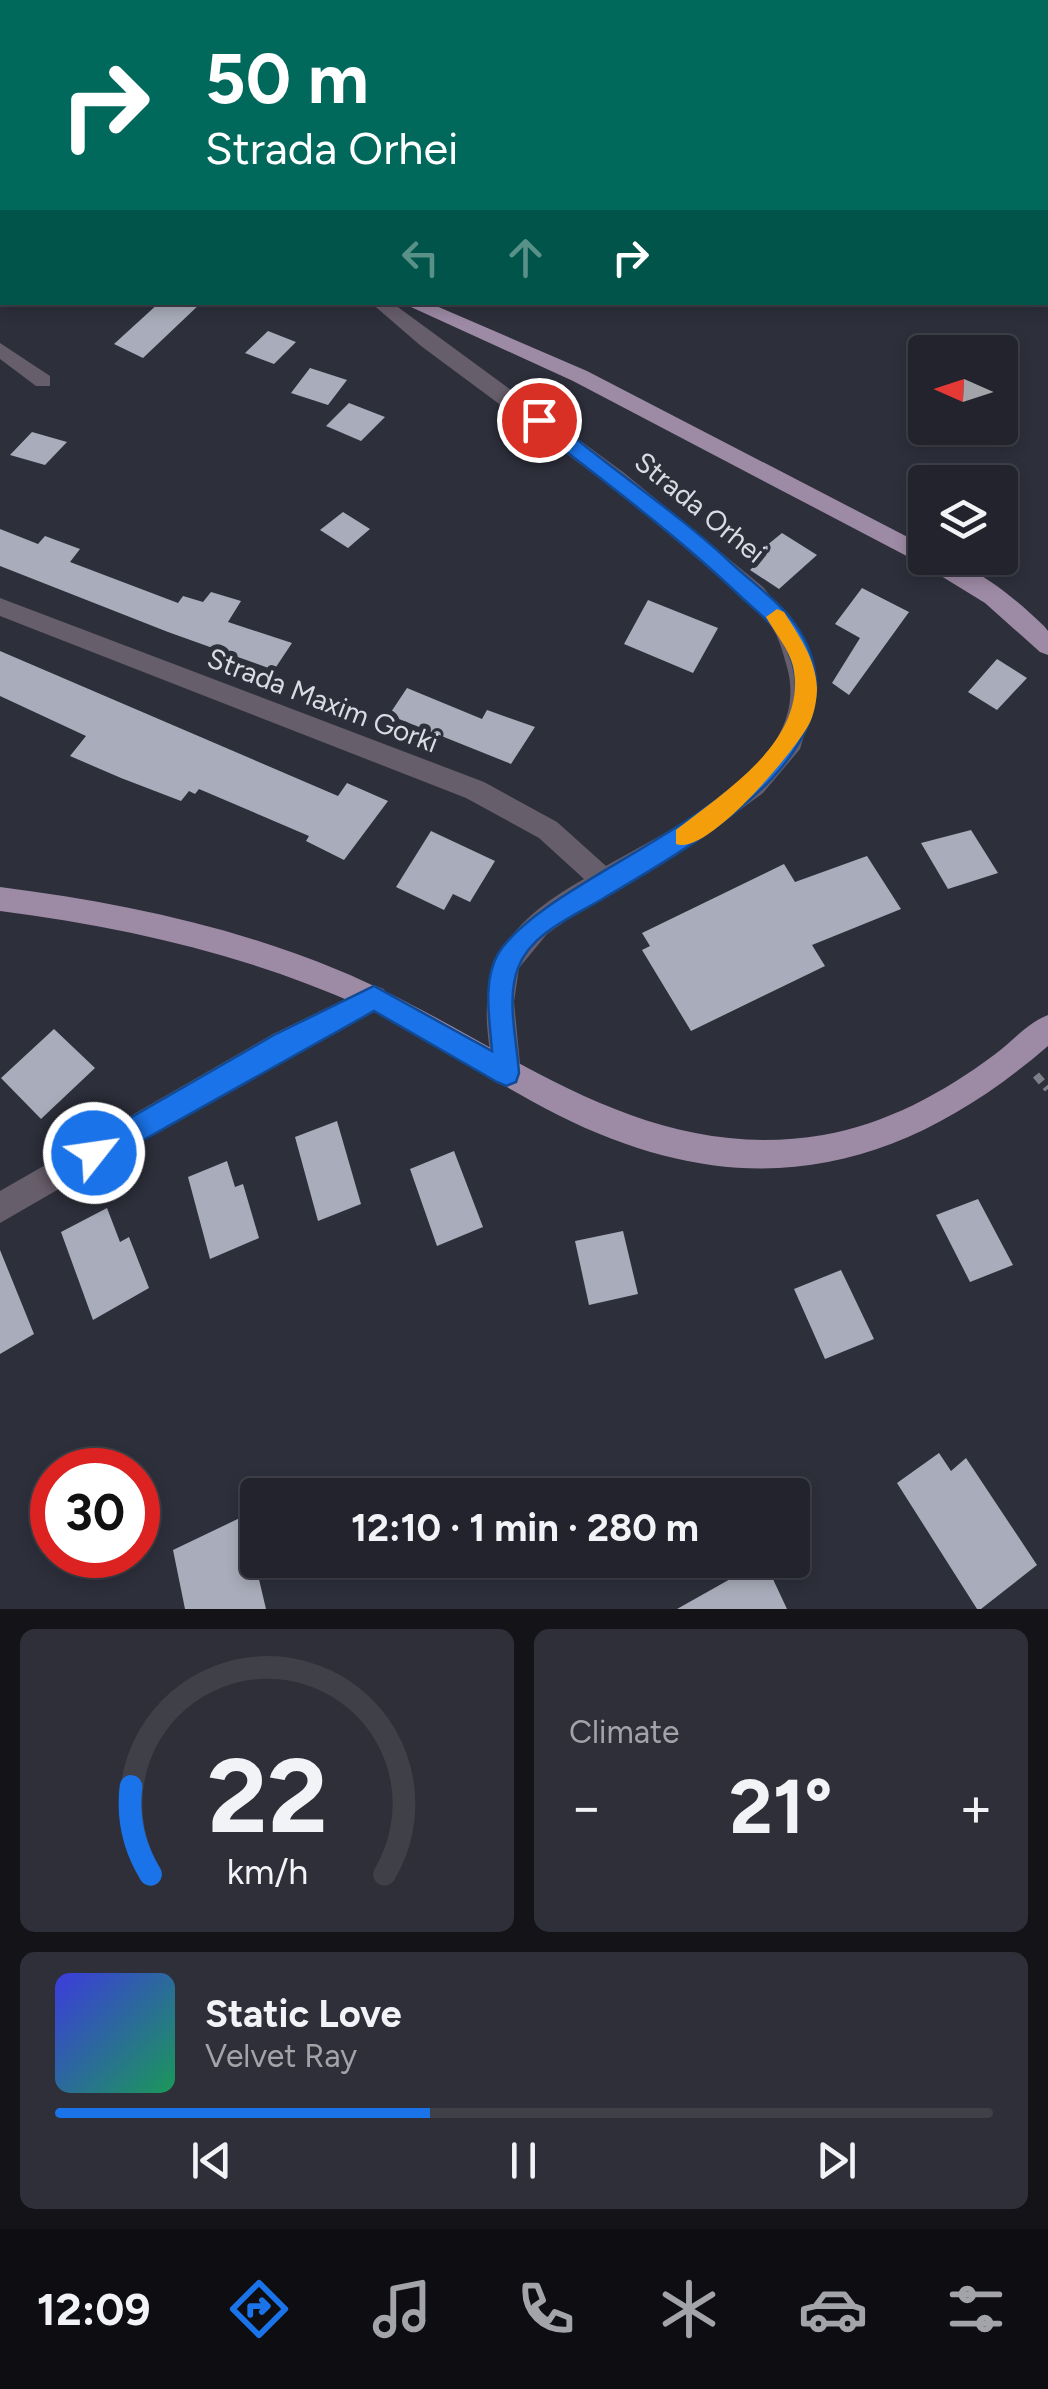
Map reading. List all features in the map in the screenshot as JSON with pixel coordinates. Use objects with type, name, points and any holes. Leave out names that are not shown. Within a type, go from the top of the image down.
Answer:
[{"type":"main road","name":"Strada Orhei","points":[[416,305],[580,376],[908,547]]},
{"type":"main road","name":"Strada Orhei","points":[[957,575],[990,595],[1048,646]]},
{"type":"main road","points":[[0,899],[129,917],[219,940],[374,998],[506,1073],[633,1133],[668,1144],[746,1156],[802,1155],[844,1148],[948,1101],[1020,1054],[1048,1028]]},
{"type":"street","name":"Strada Orhei","points":[[382,305],[424,344],[524,410],[697,543],[787,629],[802,661],[806,691],[800,720],[760,776],[684,838],[533,928],[507,962],[500,996],[506,1073]]},
{"type":"street","points":[[0,350],[43,381]]},
{"type":"street","name":"Strada Maxim Gorki","points":[[0,608],[475,790],[548,830],[606,883]]},
{"type":"street","points":[[0,1208],[284,1044],[374,998]]},
{"type":"building","points":[[157,305],[199,305],[143,358],[114,344]]},
{"type":"building","points":[[268,331],[296,342],[274,364],[245,353]]},
{"type":"building","points":[[310,368],[347,380],[328,405],[291,393]]},
{"type":"building","points":[[349,403],[385,417],[361,441],[326,426]]},
{"type":"building","points":[[32,432],[67,442],[45,465],[10,455]]},
{"type":"building","points":[[343,512],[370,529],[348,548],[320,530]]},
{"type":"building","points":[[0,529],[38,544],[45,536],[80,549],[70,562],[178,603],[183,596],[203,602],[211,592],[241,601],[228,622],[292,643],[274,670],[168,632],[0,566]]},
{"type":"building","points":[[782,533],[817,555],[779,589],[750,570],[755,565],[749,560]]},
{"type":"building","points":[[862,588],[909,612],[849,695],[832,683],[860,638],[835,624]]},
{"type":"building","points":[[648,600],[718,628],[693,673],[624,644]]},
{"type":"building","points":[[0,651],[338,796],[347,783],[388,801],[344,860],[306,841],[309,836],[199,789],[195,794],[189,791],[181,801],[121,778],[70,756],[86,736],[0,696]]},
{"type":"building","points":[[997,659],[1027,678],[997,710],[968,692]]},
{"type":"building","points":[[407,688],[482,719],[487,710],[535,727],[511,764],[389,715]]},
{"type":"building","points":[[971,830],[998,873],[948,889],[921,843]]},
{"type":"building","points":[[431,831],[495,861],[470,902],[453,894],[444,910],[396,887]]},
{"type":"building","points":[[867,856],[901,909],[812,945],[825,966],[691,1031],[642,950],[650,946],[642,933],[784,864],[795,882]]},
{"type":"building","points":[[54,1029],[95,1068],[41,1119],[1,1078]]},
{"type":"building","points":[[337,1121],[361,1204],[318,1221],[295,1137]]},
{"type":"building","points":[[454,1151],[483,1227],[437,1246],[410,1169]]},
{"type":"building","points":[[227,1161],[235,1187],[243,1184],[259,1238],[210,1259],[188,1177]]},
{"type":"building","points":[[978,1199],[1013,1265],[970,1282],[936,1215]]},
{"type":"building","points":[[107,1208],[120,1242],[129,1237],[149,1288],[93,1320],[61,1232]]},
{"type":"building","points":[[623,1231],[638,1294],[589,1305],[575,1241]]},
{"type":"building","points":[[0,1250],[34,1334],[0,1354]]},
{"type":"building","points":[[841,1270],[874,1339],[825,1359],[794,1289]]},
{"type":"building","points":[[939,1453],[951,1471],[966,1458],[1037,1565],[981,1609],[977,1609],[897,1483]]},
{"type":"building","points":[[240,1518],[240,1578],[259,1578],[266,1609],[185,1609],[173,1550]]},
{"type":"building","points":[[732,1578],[772,1578],[787,1609],[677,1609]]},
{"type":"slow traffic","points":[[684,837],[760,776],[782,751],[800,720],[806,691],[802,661],[777,617]]},
{"type":"route","points":[[94,1153],[284,1044],[374,998],[506,1073],[500,996],[507,962],[533,928],[684,838],[727,806],[782,751],[800,720],[806,691],[802,661],[787,629],[753,592],[697,543],[539,420]]}]
